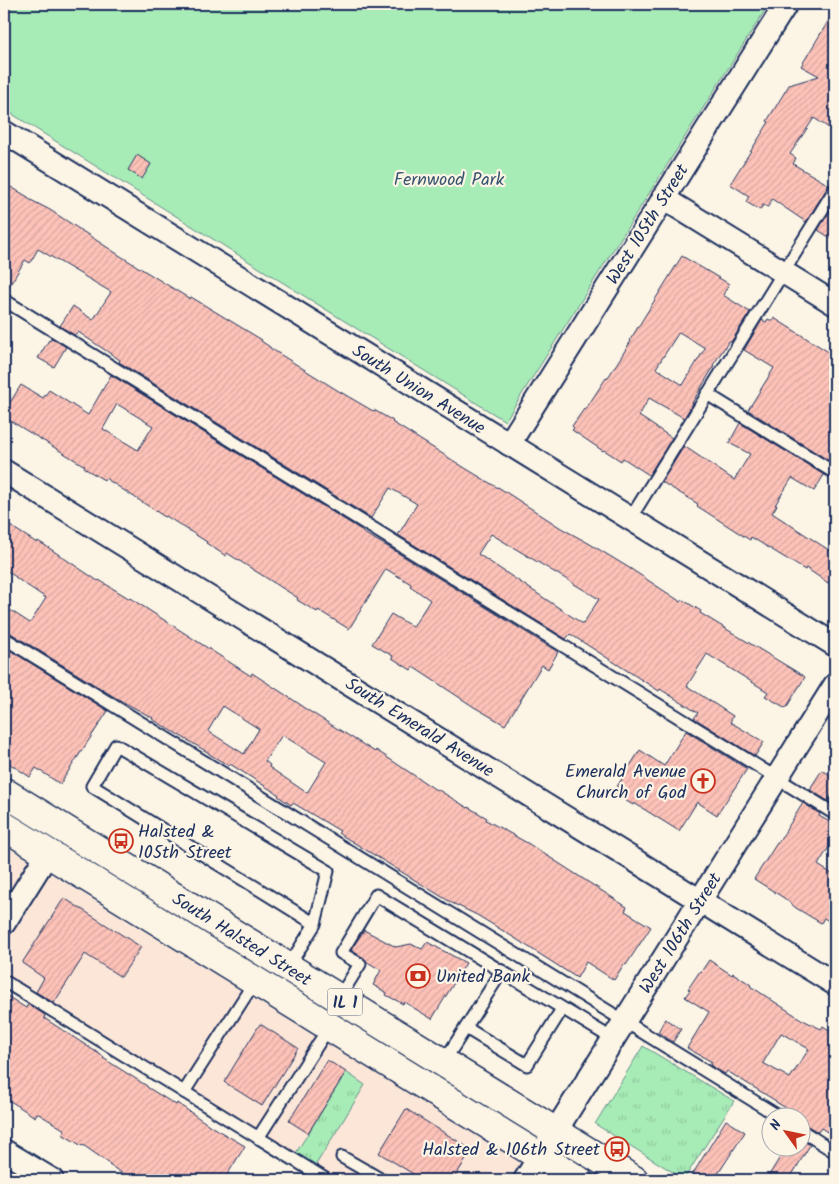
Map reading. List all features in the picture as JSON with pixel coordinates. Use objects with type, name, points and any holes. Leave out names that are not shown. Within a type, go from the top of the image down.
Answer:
[{"type":"main road","name":"South Halsted Street","points":[[4,792],[634,1180]]},
{"type":"main road","name":"South Halsted Street","points":[[4,826],[578,1180]]},
{"type":"main road","points":[[48,854],[64,829]]},
{"type":"street","name":"West 105th Street","points":[[508,444],[786,4]]},
{"type":"street","name":"South Union Avenue","points":[[4,132],[835,645]]},
{"type":"street","points":[[663,198],[835,304]]},
{"type":"street","name":"South Emerald Avenue","points":[[4,471],[835,984]]},
{"type":"street","name":"West 106th Street","points":[[525,1180],[835,685]]},
{"type":"street","points":[[4,923],[48,854]]},
{"type":"street","points":[[4,1151],[52,1180]]},
{"type":"lane","points":[[630,519],[835,189]]},
{"type":"lane","points":[[4,300],[835,814]]},
{"type":"lane","points":[[708,394],[835,473]]},
{"type":"lane","points":[[4,638],[619,1030],[762,1107]]},
{"type":"lane","points":[[288,967],[315,924],[328,871],[116,745],[92,786],[315,924]]},
{"type":"lane","points":[[339,998],[360,964],[341,953],[376,895],[562,1008],[619,1030]]},
{"type":"lane","points":[[443,1063],[502,971]]},
{"type":"lane","points":[[4,981],[327,1180]]},
{"type":"lane","points":[[184,1092],[255,981]]},
{"type":"lane","points":[[466,1028],[527,1065],[562,1008]]},
{"type":"lane","points":[[258,1138],[329,1027]]},
{"type":"lane","points":[[812,1137],[835,1152]]},
{"type":"lane","points":[[342,1157],[382,1180]]},
{"type":"shaded area","points":[[4,845],[549,1180],[333,1180],[4,977]]},
{"type":"green space","name":"Fernwood Park","points":[[4,4],[769,4],[505,421],[4,109]]},
{"type":"green space","points":[[643,1046],[734,1101],[684,1179],[595,1124]]},
{"type":"green space","points":[[346,1072],[365,1085],[312,1171],[296,1153]]},
{"type":"building","points":[[835,10],[835,132],[814,118],[790,154],[796,158],[793,164],[829,185],[806,222],[772,199],[768,207],[763,205],[760,210],[746,202],[749,196],[730,184],[769,122],[767,121],[789,85],[819,76],[801,66]]},
{"type":"building","points":[[137,155],[151,164],[142,179],[128,170]]},
{"type":"building","points":[[11,187],[50,210],[190,299],[191,297],[262,340],[270,348],[337,390],[393,421],[561,528],[631,569],[681,602],[683,600],[701,611],[700,613],[805,677],[786,708],[765,696],[768,692],[707,654],[687,686],[733,716],[730,722],[764,742],[755,756],[694,718],[698,713],[660,689],[659,691],[570,634],[566,639],[398,535],[417,504],[390,488],[371,518],[119,362],[120,360],[78,332],[74,335],[60,326],[73,306],[93,320],[111,292],[38,249],[30,263],[25,260],[4,293],[4,199]],"holes":[[[491,534],[599,599],[583,624],[478,554]]]},
{"type":"building","points":[[835,203],[835,241],[818,230]]},
{"type":"building","points":[[682,256],[729,284],[723,295],[750,312],[731,342],[729,341],[713,365],[684,418],[649,398],[639,416],[672,438],[649,475],[623,458],[621,461],[603,451],[572,430],[574,428],[572,426],[607,379]],"holes":[[[679,332],[705,348],[683,385],[656,368]]]},
{"type":"building","points":[[774,318],[835,356],[835,456],[831,462],[748,410],[774,368],[744,350],[762,320],[766,322],[768,319],[772,321]]},
{"type":"building","points":[[52,338],[66,347],[54,367],[38,358]]},
{"type":"building","points":[[111,375],[558,652],[548,669],[542,665],[505,725],[413,667],[411,670],[392,658],[393,656],[372,644],[391,614],[413,627],[430,600],[410,586],[411,584],[386,569],[349,629],[297,600],[298,598],[227,553],[226,556],[105,478],[104,480],[84,468],[85,466],[4,417],[4,412],[21,385],[43,398],[49,390],[88,415]],"holes":[[[117,404],[153,426],[138,450],[103,429]]]},
{"type":"building","points":[[740,423],[824,475],[814,491],[792,478],[772,513],[835,554],[835,573],[828,583],[806,568],[805,570],[751,537],[750,540],[662,482],[684,446],[734,480],[750,454],[729,443]]},
{"type":"building","points":[[4,522],[37,543],[38,541],[46,546],[98,581],[130,598],[251,676],[252,673],[375,752],[376,750],[436,790],[529,844],[627,907],[625,911],[651,927],[614,980],[586,962],[577,978],[477,915],[452,903],[338,833],[340,831],[293,803],[291,805],[279,795],[230,764],[229,766],[4,629],[4,620],[10,610],[30,623],[46,598],[4,569]],"holes":[[[223,706],[259,729],[244,754],[208,731]],[[282,735],[326,762],[307,793],[269,767],[270,765],[265,761]]]},
{"type":"building","points":[[8,649],[108,711],[60,784],[36,768],[30,777],[4,760],[4,656]]},
{"type":"building","name":"Emerald Avenue Church of God","points":[[686,731],[747,769],[717,815],[697,802],[679,831],[634,803],[633,805],[613,793],[640,750],[664,766]]},
{"type":"building","points":[[822,770],[835,778],[835,790],[828,801],[810,790]]},
{"type":"building","points":[[803,803],[820,814],[819,816],[835,825],[835,837],[818,865],[835,876],[835,925],[824,918],[821,923],[754,879]]},
{"type":"building","points":[[64,898],[141,947],[121,977],[85,954],[54,1003],[36,992],[44,978],[22,963]]},
{"type":"building","name":"United Bank","points":[[364,930],[396,947],[411,944],[422,949],[427,942],[466,963],[432,1019],[404,1002],[403,1004],[386,995],[387,993],[373,985],[381,970],[351,950]]},
{"type":"building","points":[[709,960],[732,975],[733,973],[801,1019],[821,1029],[823,1026],[835,1034],[835,1137],[821,1128],[818,1132],[812,1128],[812,1106],[783,1106],[727,1071],[725,1074],[710,1065],[712,1062],[687,1048],[709,1012],[685,997],[700,971]],"holes":[[[781,1033],[809,1049],[790,1078],[763,1063]]]},
{"type":"building","points":[[4,994],[26,1008],[28,1004],[45,1015],[44,1018],[147,1087],[176,1105],[177,1103],[212,1127],[245,1146],[224,1180],[133,1180],[83,1145],[62,1134],[65,1130],[37,1113],[35,1117],[4,1097]]},
{"type":"building","points":[[665,1019],[681,1029],[673,1042],[658,1032]]},
{"type":"building","points":[[260,1024],[298,1048],[262,1106],[224,1082]]},
{"type":"building","points":[[327,1060],[346,1072],[308,1133],[289,1121]]},
{"type":"building","points":[[406,1109],[472,1150],[453,1180],[423,1180],[379,1153]]},
{"type":"building","points":[[726,1120],[745,1132],[714,1180],[689,1180]]},
{"type":"building","points":[[781,1156],[803,1156],[789,1180],[766,1180]]},
{"type":"place","name":"Emerald Avenue Church of God","points":[[703,781]]},
{"type":"place","name":"Halsted & 105th Street","points":[[121,841]]},
{"type":"place","name":"United Bank","points":[[418,976]]},
{"type":"place","name":"Halsted & 106th Street","points":[[617,1149]]}]
